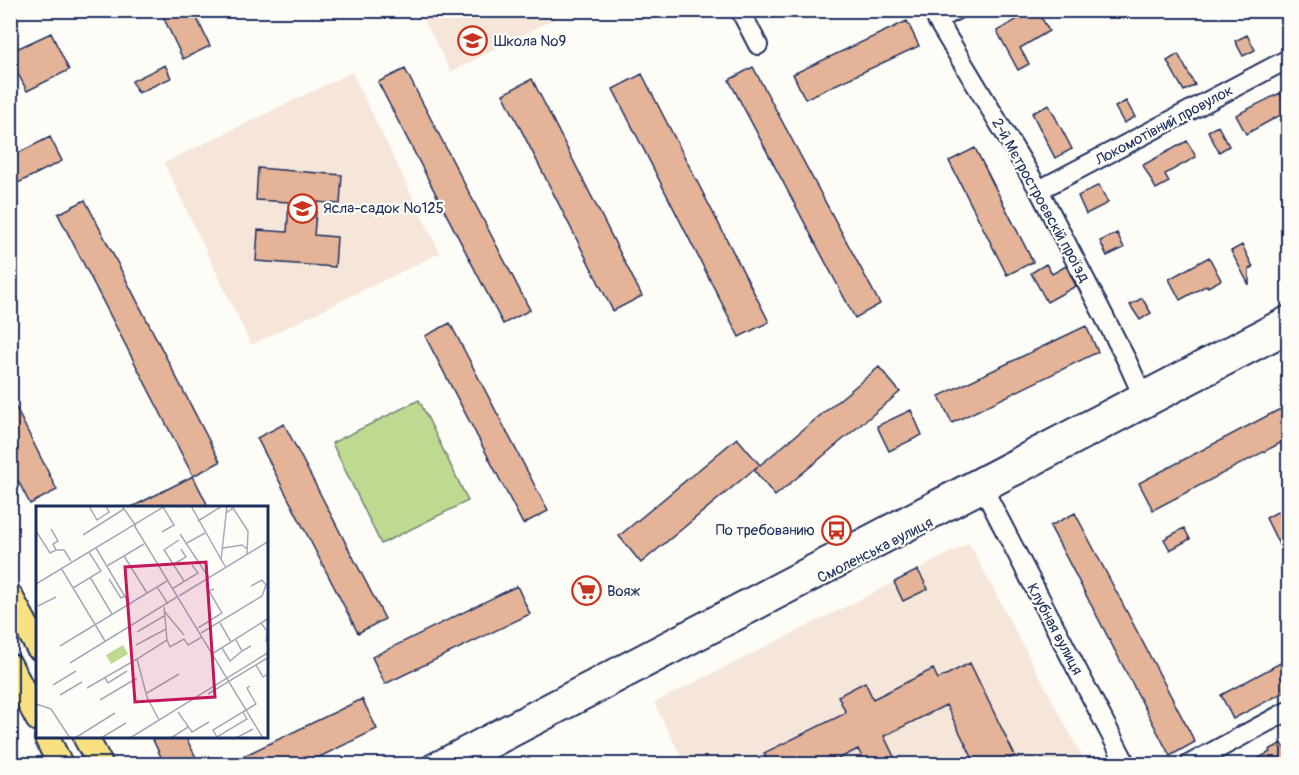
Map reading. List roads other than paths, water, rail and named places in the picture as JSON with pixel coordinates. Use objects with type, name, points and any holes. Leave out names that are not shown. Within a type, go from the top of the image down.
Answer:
[{"type":"main road","points":[[10,596],[36,642]]},
{"type":"main road","points":[[10,666],[36,715]]},
{"type":"main road","points":[[47,739],[60,765]]},
{"type":"main road","points":[[87,739],[100,765]]},
{"type":"street","points":[[740,10],[758,45]]},
{"type":"street","points":[[936,15],[956,10]]},
{"type":"street","name":"2-й Мєтростроєвскій проїзд","points":[[936,15],[1039,190],[1141,392]]},
{"type":"street","name":"Локомотівний провулок","points":[[1039,190],[1288,59]]},
{"type":"street","name":"Смоленська вулиця","points":[[431,765],[1288,315]]},
{"type":"street","name":"Смоленська вулиця","points":[[462,765],[1288,334]]},
{"type":"street","name":"Клубная вулиця","points":[[985,492],[1126,765]]},
{"type":"street","points":[[1190,765],[1288,711]]},
{"type":"place","name":"Школа №9","points":[[473,41]]},
{"type":"place","name":"Ясла-садок №125","points":[[302,208]]},
{"type":"place","name":"По требованию","points":[[836,530]]},
{"type":"place","name":"Вояж","points":[[586,591]]}]
